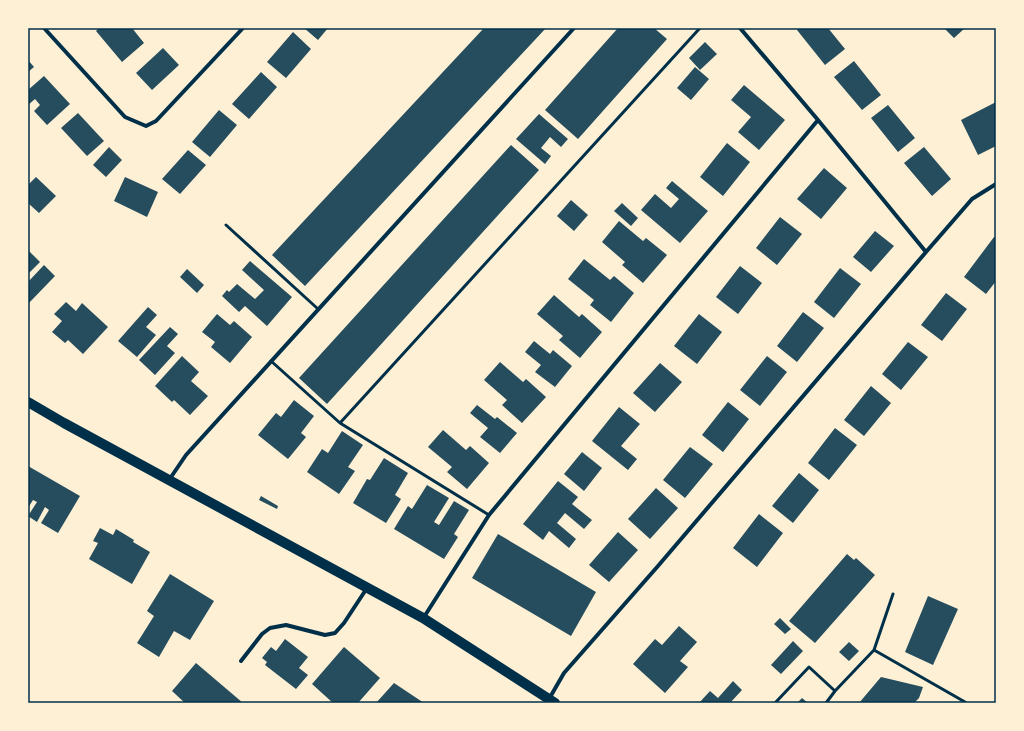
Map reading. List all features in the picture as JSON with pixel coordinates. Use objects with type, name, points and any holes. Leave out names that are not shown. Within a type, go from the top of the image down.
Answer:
[{"type":"main road","points":[[28,402],[423,618],[552,701]]},
{"type":"street","points":[[44,28],[125,117],[146,126],[156,121],[243,28]]},
{"type":"street","points":[[169,480],[181,461],[574,28]]},
{"type":"street","points":[[740,28],[818,120],[926,252]]},
{"type":"street","points":[[423,618],[489,515],[818,120]]},
{"type":"street","points":[[552,701],[564,673],[658,566],[972,199],[996,184]]},
{"type":"street","points":[[241,661],[262,634],[270,628],[286,625],[325,634],[334,633],[344,623],[367,588]]},
{"type":"lane","points":[[340,422],[700,28]]},
{"type":"lane","points":[[226,225],[318,309]]},
{"type":"lane","points":[[271,361],[340,422],[489,515]]},
{"type":"lane","points":[[826,703],[835,691],[874,650],[893,594]]},
{"type":"lane","points":[[874,650],[965,702]]},
{"type":"lane","points":[[775,703],[809,667],[835,691]]},
{"type":"building","points":[[99,28],[132,28],[144,43],[122,62],[96,31]]},
{"type":"building","points":[[304,28],[328,28],[318,40]]},
{"type":"building","points":[[484,28],[546,28],[305,286],[272,255]]},
{"type":"building","points":[[618,28],[654,28],[667,39],[578,139],[545,110]]},
{"type":"building","points":[[799,28],[828,28],[845,49],[825,65],[797,30]]},
{"type":"building","points":[[944,28],[965,28],[954,38]]},
{"type":"building","points":[[293,32],[311,49],[286,78],[267,62]]},
{"type":"building","points":[[705,42],[717,54],[700,70],[689,58]]},
{"type":"building","points":[[163,48],[179,65],[152,90],[136,73]]},
{"type":"building","points":[[28,60],[34,67],[28,72]]},
{"type":"building","points":[[854,61],[881,95],[862,110],[834,77]]},
{"type":"building","points":[[695,67],[709,79],[691,100],[677,88]]},
{"type":"building","points":[[261,72],[277,87],[249,119],[232,104]]},
{"type":"building","points":[[44,76],[70,104],[47,125],[34,111],[40,105],[35,99],[28,105],[28,90]]},
{"type":"building","points":[[744,85],[785,120],[759,150],[738,132],[751,117],[731,100]]},
{"type":"building","points":[[996,102],[996,146],[978,155],[961,120]]},
{"type":"building","points":[[888,105],[915,138],[898,152],[871,118]]},
{"type":"building","points":[[219,110],[237,125],[210,157],[192,142]]},
{"type":"building","points":[[78,113],[104,141],[87,156],[61,128]]},
{"type":"building","points":[[539,114],[568,139],[561,147],[550,137],[541,148],[551,156],[545,164],[516,139]]},
{"type":"building","points":[[727,143],[750,162],[723,196],[700,177]]},
{"type":"building","points":[[511,145],[539,170],[327,404],[299,378]]},
{"type":"building","points":[[109,147],[122,160],[106,177],[93,165]]},
{"type":"building","points":[[924,147],[951,179],[932,196],[904,163]]},
{"type":"building","points":[[188,150],[206,165],[180,194],[162,179]]},
{"type":"building","points":[[824,168],[847,188],[821,219],[797,199]]},
{"type":"building","points":[[36,177],[56,196],[39,213],[28,203],[28,185]]},
{"type":"building","points":[[125,177],[158,192],[147,217],[114,201]]},
{"type":"building","points":[[672,181],[708,211],[680,243],[641,210],[655,194],[671,208],[679,199],[666,188]]},
{"type":"building","points":[[571,200],[588,215],[574,231],[557,216]]},
{"type":"building","points":[[622,203],[638,218],[631,226],[614,211]]},
{"type":"building","points":[[780,217],[802,234],[777,265],[756,248]]},
{"type":"building","points":[[619,221],[643,241],[646,238],[667,255],[643,283],[622,265],[625,262],[602,242]]},
{"type":"building","points":[[875,231],[894,246],[871,272],[853,257]]},
{"type":"building","points":[[994,237],[996,238],[996,281],[986,294],[964,277]]},
{"type":"building","points":[[28,250],[40,262],[28,274]]},
{"type":"building","points":[[584,259],[610,280],[614,276],[634,293],[611,322],[590,305],[594,300],[568,279]]},
{"type":"building","points":[[250,261],[292,297],[267,326],[245,306],[239,312],[222,296],[227,290],[229,292],[237,284],[255,299],[264,290],[242,270]]},
{"type":"building","points":[[44,265],[55,276],[28,304],[28,282]]},
{"type":"building","points":[[740,266],[762,283],[738,314],[716,297]]},
{"type":"building","points":[[840,268],[861,284],[834,318],[814,302]]},
{"type":"building","points":[[187,269],[204,285],[197,293],[180,277]]},
{"type":"building","points":[[946,293],[967,309],[942,341],[921,325]]},
{"type":"building","points":[[554,295],[579,317],[582,314],[602,332],[580,358],[559,340],[563,336],[537,314]]},
{"type":"building","points":[[66,302],[76,311],[82,303],[108,327],[83,354],[68,340],[65,343],[52,332],[62,321],[54,314]]},
{"type":"building","points":[[148,307],[157,315],[146,327],[156,335],[137,357],[118,341]]},
{"type":"building","points":[[803,312],[824,328],[797,362],[777,346]]},
{"type":"building","points":[[217,314],[230,325],[234,321],[252,337],[230,363],[211,347],[215,342],[202,332]]},
{"type":"building","points":[[699,314],[722,332],[697,364],[674,346]]},
{"type":"building","points":[[170,327],[178,334],[167,346],[175,353],[155,375],[139,360]]},
{"type":"building","points":[[534,341],[550,354],[553,350],[572,366],[555,387],[535,372],[541,365],[525,352]]},
{"type":"building","points":[[908,342],[928,357],[901,390],[882,374]]},
{"type":"building","points":[[182,356],[199,372],[191,381],[208,396],[190,415],[174,400],[172,402],[155,386]]},
{"type":"building","points":[[767,356],[787,372],[760,406],[740,390]]},
{"type":"building","points":[[500,362],[523,382],[526,379],[546,397],[522,423],[502,405],[507,400],[484,380]]},
{"type":"building","points":[[660,363],[682,382],[655,412],[633,393]]},
{"type":"building","points":[[871,386],[891,403],[864,436],[844,420]]},
{"type":"building","points":[[294,400],[314,416],[301,433],[306,437],[288,459],[258,435],[276,413],[281,417]]},
{"type":"building","points":[[728,402],[749,419],[723,452],[702,435]]},
{"type":"building","points":[[477,405],[495,419],[497,417],[517,433],[500,453],[480,437],[488,428],[470,413]]},
{"type":"building","points":[[619,407],[640,424],[621,446],[637,459],[628,470],[592,441]]},
{"type":"building","points":[[835,428],[857,445],[829,480],[808,463]]},
{"type":"building","points":[[443,430],[466,450],[470,446],[489,463],[467,489],[447,472],[452,467],[428,447]]},
{"type":"building","points":[[342,431],[363,445],[348,467],[355,471],[339,494],[307,472],[322,449],[328,453]]},
{"type":"building","points":[[690,447],[713,464],[685,498],[663,480]]},
{"type":"building","points":[[582,452],[602,468],[584,491],[564,474]]},
{"type":"building","points":[[384,458],[408,473],[395,495],[401,499],[386,523],[353,503],[367,479],[370,480]]},
{"type":"building","points":[[28,466],[80,496],[58,533],[41,523],[49,510],[45,507],[37,522],[28,516],[37,502],[33,500],[28,508]]},
{"type":"building","points":[[799,473],[819,490],[793,523],[772,506]]},
{"type":"building","points":[[558,481],[578,497],[572,504],[592,520],[584,529],[565,513],[557,523],[576,539],[569,548],[549,531],[543,540],[523,524]]},
{"type":"building","points":[[427,485],[449,498],[434,522],[439,525],[454,501],[469,510],[454,534],[458,537],[444,559],[394,529],[408,506],[412,509]]},
{"type":"building","points":[[656,488],[678,508],[650,539],[628,519]]},
{"type":"building","points":[[261,496],[278,506],[277,509],[259,500]]},
{"type":"building","points":[[759,514],[783,533],[757,567],[733,548]]},
{"type":"building","points":[[100,528],[113,535],[116,529],[134,540],[133,542],[150,552],[132,584],[89,559],[98,543],[93,541]]},
{"type":"building","points":[[618,532],[638,550],[609,582],[589,565]]},
{"type":"building","points":[[498,534],[596,592],[571,636],[472,578]]},
{"type":"building","points":[[847,554],[854,560],[856,558],[875,575],[815,643],[789,621]]},
{"type":"building","points":[[170,574],[214,601],[190,640],[174,631],[159,657],[137,643],[154,616],[147,611]]},
{"type":"building","points":[[928,596],[958,609],[933,665],[905,652]]},
{"type":"building","points":[[780,618],[791,629],[785,634],[774,624]]},
{"type":"building","points":[[679,626],[697,642],[680,661],[688,667],[665,693],[633,664],[655,639],[662,645]]},
{"type":"building","points":[[285,639],[308,657],[299,668],[308,675],[296,689],[265,665],[267,662],[262,658],[271,647],[276,651]]},
{"type":"building","points":[[793,641],[803,651],[781,674],[771,665]]},
{"type":"building","points":[[849,642],[859,651],[849,661],[839,652]]},
{"type":"building","points":[[344,647],[380,678],[358,703],[333,703],[312,684]]},
{"type":"building","points":[[196,663],[243,703],[185,703],[172,691]]},
{"type":"building","points":[[881,677],[923,687],[919,698],[914,703],[859,703]]},
{"type":"building","points":[[733,681],[742,690],[730,703],[699,703],[710,691],[718,698]]},
{"type":"building","points":[[394,683],[424,703],[376,703]]},
{"type":"building","points":[[802,698],[808,703],[797,703]]}]
